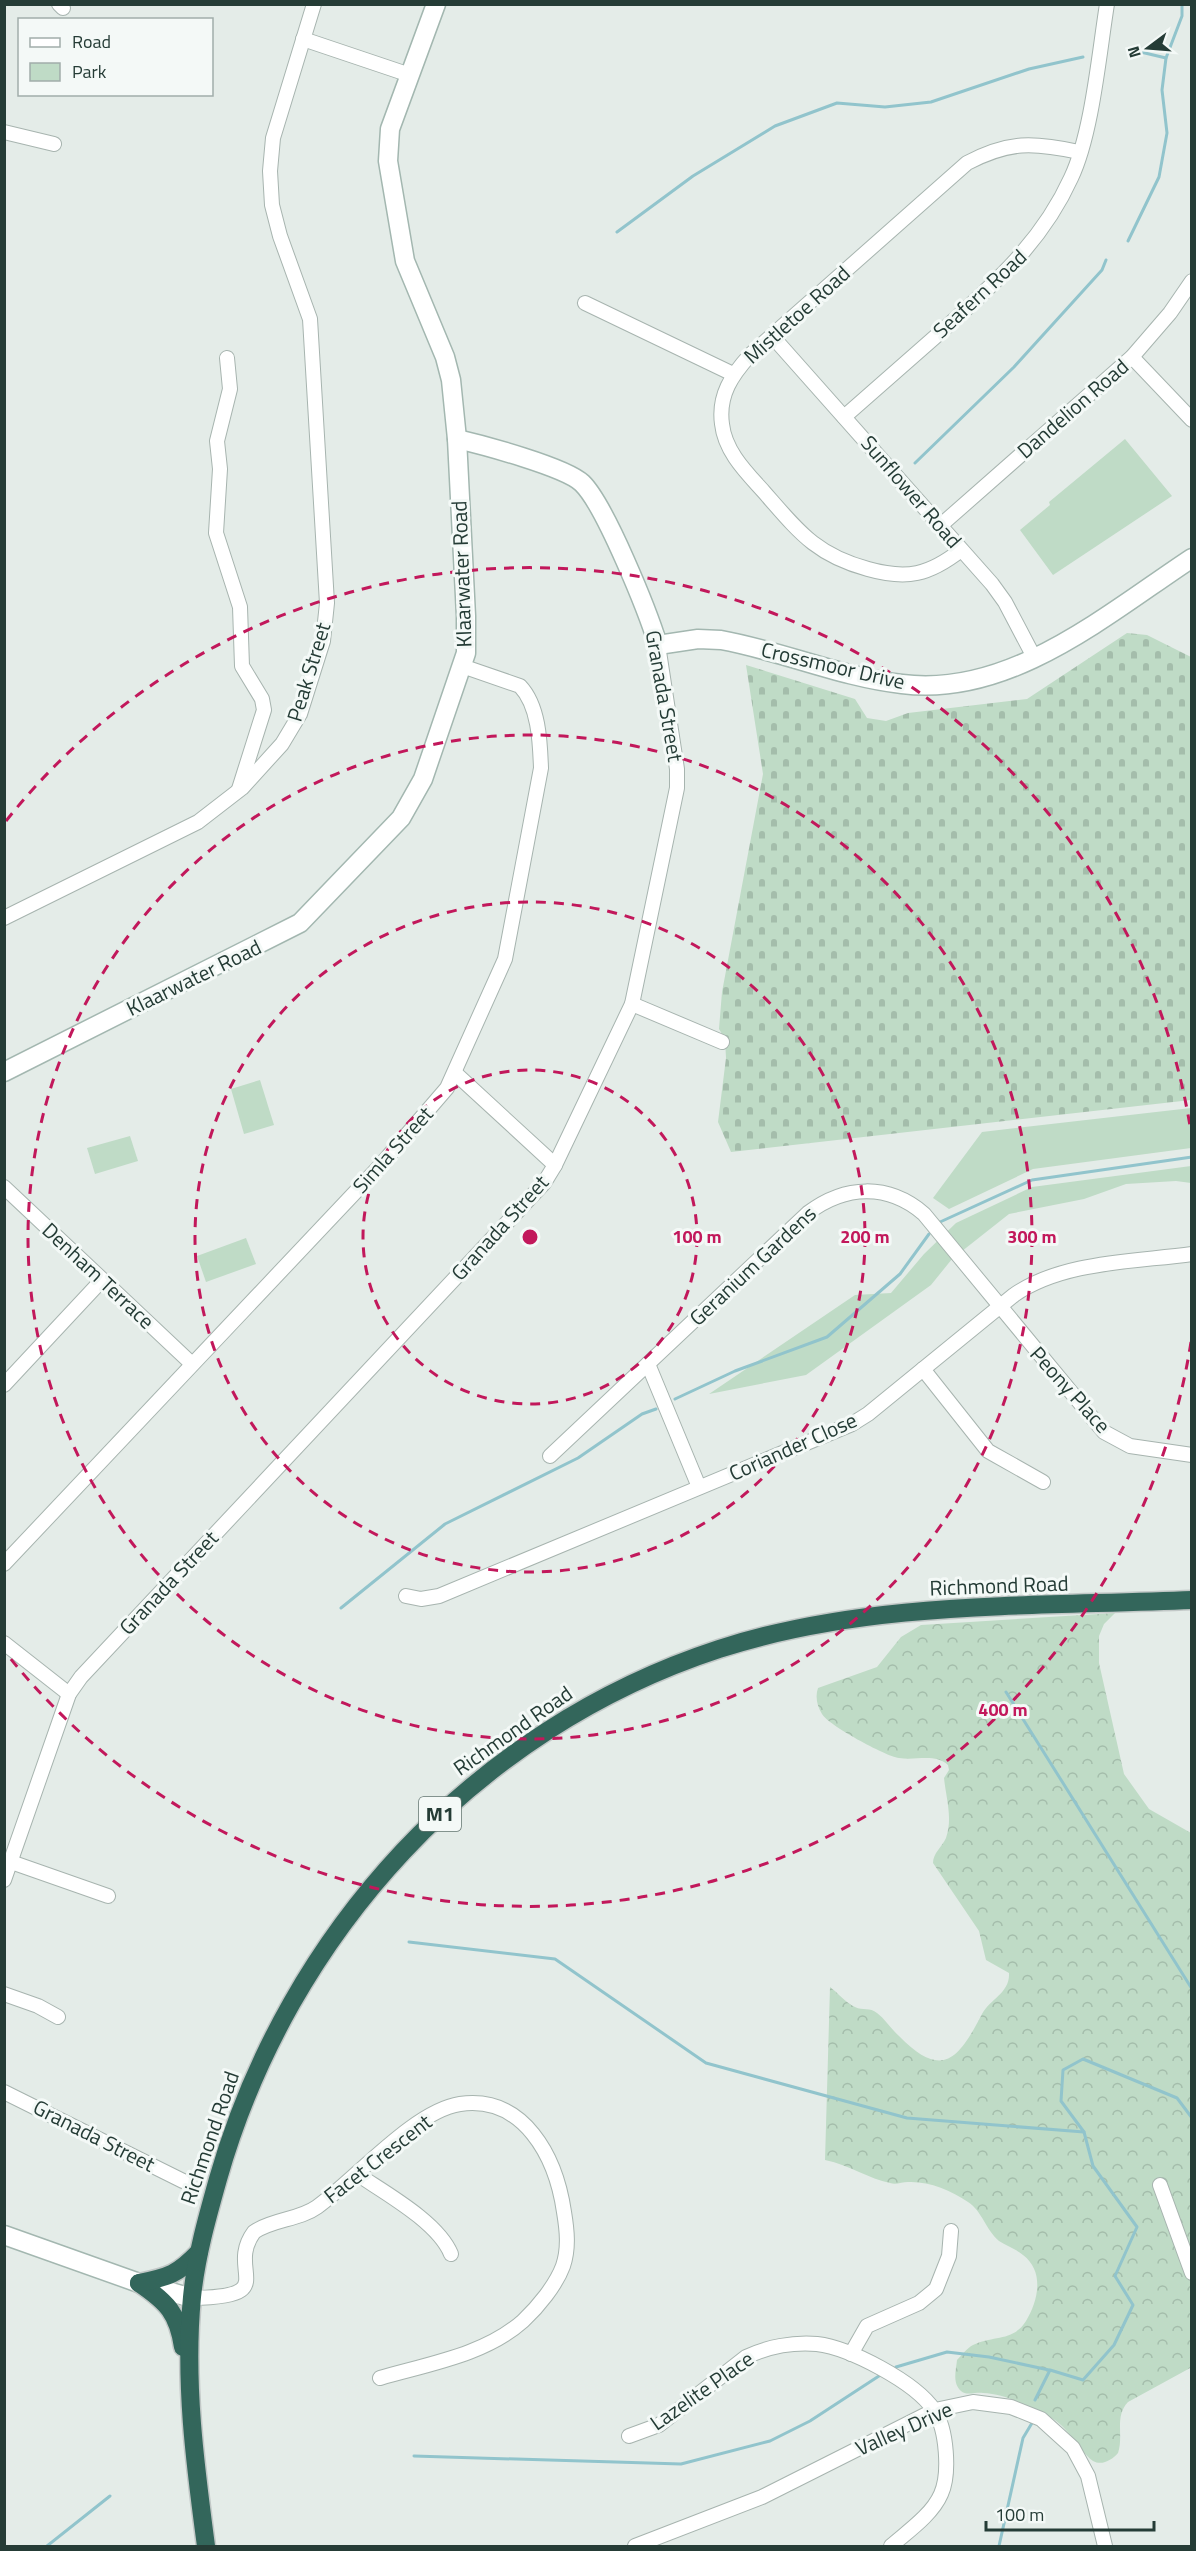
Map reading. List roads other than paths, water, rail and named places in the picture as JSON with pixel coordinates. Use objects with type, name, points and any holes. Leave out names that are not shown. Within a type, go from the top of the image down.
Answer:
[{"type":"highway","name":"Richmond Road","points":[[206,2547],[192,2433],[189,2384],[192,2298],[200,2250],[227,2148],[250,2085],[277,2027],[328,1942],[378,1876],[454,1800],[529,1742],[590,1705],[674,1666],[719,1649],[799,1628],[903,1612],[1191,1600]]},
{"type":"highway","points":[[139,2283],[167,2278],[181,2271],[200,2250]]},
{"type":"highway","points":[[139,2283],[165,2302],[180,2325],[189,2384]]},
{"type":"street","name":"Peak Street","points":[[4,918],[198,822],[239,791],[292,730],[300,714],[327,625],[310,318],[280,236],[272,205],[270,171],[273,138],[314,4]]},
{"type":"street","name":"Klaarwater Road","points":[[5,1070],[280,935],[310,914],[401,818],[423,779],[462,666],[467,636],[457,439],[446,357],[405,261],[388,161],[390,129],[436,4]]},
{"type":"street","name":"Seafern Road","points":[[844,417],[1005,274],[1032,244],[1072,177],[1079,152],[1107,4]]},
{"type":"street","points":[[303,39],[410,75]]},
{"type":"street","points":[[4,132],[54,144]]},
{"type":"street","name":"Mistletoe Road","points":[[962,550],[934,568],[905,576],[890,575],[842,562],[819,549],[761,489],[729,446],[722,424],[721,407],[733,374],[750,355],[967,163],[993,149],[1023,144],[1079,152]]},
{"type":"street","name":"Dandelion Road","points":[[941,525],[1132,357],[1170,314],[1191,281]]},
{"type":"street","points":[[585,303],[733,374]]},
{"type":"street","name":"Sunflower Road","points":[[772,336],[941,525],[1005,602],[1035,659]]},
{"type":"street","points":[[1132,357],[1191,420]]},
{"type":"street","points":[[227,358],[230,389],[218,441],[220,470],[216,533],[240,607],[242,666],[262,699],[264,710],[239,791]]},
{"type":"street","name":"Granada Street","points":[[4,1880],[69,1694],[81,1677],[536,1191],[555,1165],[633,1004],[677,788],[677,757],[658,645],[635,586],[590,492],[581,482],[567,474],[494,448],[457,439]]},
{"type":"street","points":[[458,472],[468,456],[494,448]]},
{"type":"street","name":"Crossmoor Drive","points":[[658,645],[698,639],[721,640],[863,677],[905,685],[940,684],[1002,673],[1035,659],[1191,560]]},
{"type":"street","name":"Simla Street","points":[[4,1564],[379,1167],[438,1101],[454,1073],[510,942],[541,768],[540,743],[531,702],[526,692],[520,686],[462,666]]},
{"type":"street","points":[[633,1004],[722,1042]]},
{"type":"street","points":[[454,1073],[555,1165]]},
{"type":"street","name":"Geranium Gardens","points":[[550,1456],[808,1213],[821,1203],[850,1192],[881,1192],[914,1205],[932,1223],[999,1308]]},
{"type":"street","name":"Denham Terrace","points":[[7,1196],[192,1364]]},
{"type":"street","name":"Coriander Close","points":[[406,1596],[421,1599],[439,1596],[859,1420],[1024,1288],[1052,1275],[1191,1254]]},
{"type":"street","points":[[4,1384],[102,1280]]},
{"type":"street","name":"Peony Place","points":[[999,1308],[1104,1432],[1130,1446],[1191,1455]]},
{"type":"street","points":[[648,1364],[699,1487]]},
{"type":"street","points":[[923,1369],[988,1451],[1043,1482]]},
{"type":"street","points":[[4,1643],[69,1694]]},
{"type":"street","points":[[11,1862],[108,1896]]},
{"type":"street","points":[[4,1995],[38,2006],[58,2017]]},
{"type":"street","name":"Granada Street","points":[[4,2092],[183,2181]]},
{"type":"street","name":"Facet Crescent","points":[[192,2298],[226,2297],[241,2291],[245,2284],[249,2239],[254,2232],[316,2208],[384,2149],[441,2111],[458,2104],[480,2102],[504,2109],[527,2125],[545,2150],[561,2192],[568,2235],[562,2268],[540,2303],[523,2321],[499,2338],[465,2353],[380,2378]]},
{"type":"street","points":[[357,2174],[405,2207],[441,2236],[451,2254]]},
{"type":"street","points":[[1160,2185],[1191,2273]]},
{"type":"street","points":[[851,2354],[867,2326],[919,2303],[936,2289],[949,2256],[951,2231]]},
{"type":"street","points":[[4,2235],[139,2283],[192,2298]]},
{"type":"street","name":"Lazelite Place","points":[[629,2436],[659,2425],[746,2357],[756,2352],[783,2346],[808,2344],[851,2354],[887,2371],[935,2410]]},
{"type":"street","name":"Valley Drive","points":[[635,2547],[762,2497],[935,2410],[957,2404],[990,2403],[1011,2407],[1041,2419],[1073,2448],[1088,2476],[1105,2547]]},
{"type":"street","points":[[891,2547],[934,2505],[946,2480],[944,2442],[935,2410]]},
{"type":"waterway","points":[[1128,241],[1159,177],[1167,133],[1162,90],[1166,58],[1182,16],[1182,4]]},
{"type":"waterway","points":[[1128,49],[1166,58]]},
{"type":"waterway","points":[[617,232],[693,176],[775,126],[837,103],[885,107],[931,102],[1029,69],[1083,57]]},
{"type":"waterway","points":[[915,463],[1014,367],[1102,270],[1106,260]]},
{"type":"waterway","points":[[940,1222],[1032,1180],[1192,1157]]},
{"type":"waterway","points":[[675,1399],[735,1371],[827,1337],[900,1274],[929,1234]]},
{"type":"waterway","points":[[341,1608],[445,1524],[578,1458],[642,1414],[656,1409]]},
{"type":"waterway","points":[[1006,1692],[1192,1989]]},
{"type":"waterway","points":[[409,1942],[555,1959],[706,2063],[907,2118],[1084,2132]]},
{"type":"waterway","points":[[1035,2400],[1050,2370],[1083,2380],[1114,2345],[1133,2305],[1115,2276],[1137,2227],[1093,2166],[1084,2132],[1061,2101],[1063,2070],[1083,2059],[1177,2098],[1192,2118]]},
{"type":"waterway","points":[[896,2367],[947,2352],[989,2357],[1049,2370]]},
{"type":"waterway","points":[[414,2456],[681,2464],[770,2441],[810,2421],[882,2374]]},
{"type":"waterway","points":[[999,2546],[1023,2438],[1032,2423]]},
{"type":"waterway","points":[[47,2546],[110,2496]]}]
